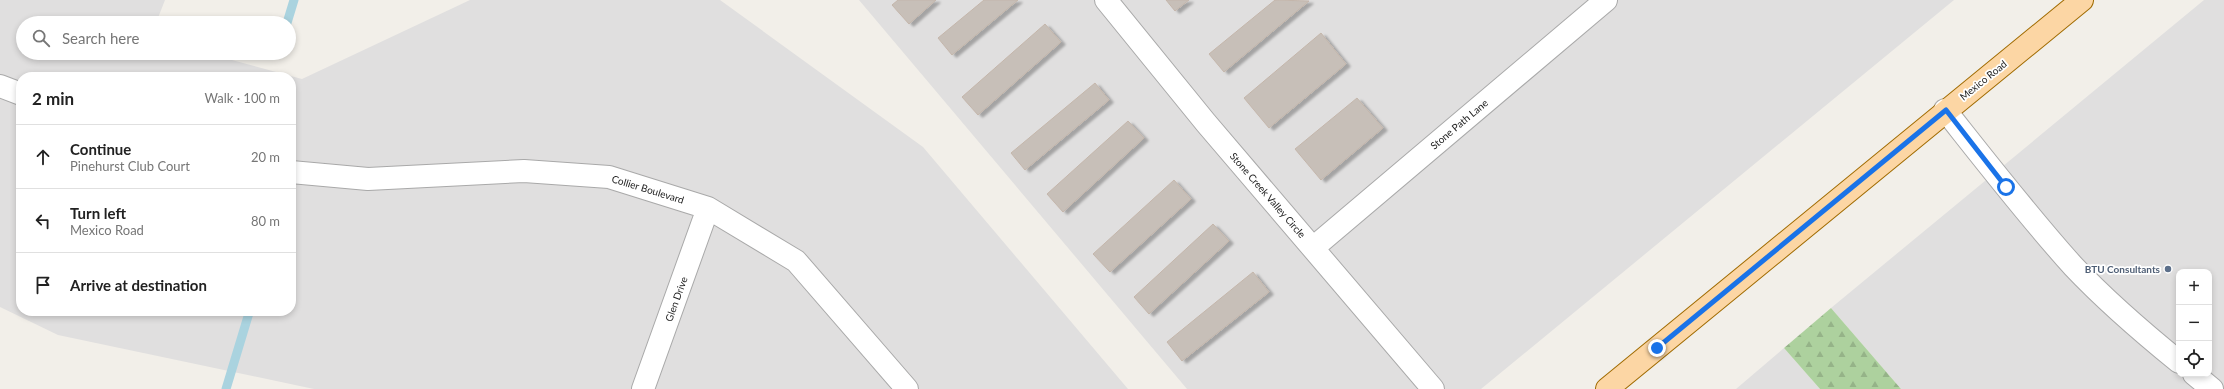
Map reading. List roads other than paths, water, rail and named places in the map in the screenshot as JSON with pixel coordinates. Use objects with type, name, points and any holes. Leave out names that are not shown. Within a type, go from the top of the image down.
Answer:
[{"type":"main road","name":"Mexico Road","points":[[1608,389],[1946,110],[2082,0]]},
{"type":"street","name":"Stone Creek Valley Circle","points":[[1106,0],[1206,123],[1433,389]]},
{"type":"street","name":"Stone Path Lane","points":[[1313,248],[1606,0]]},
{"type":"street","points":[[0,86],[16,92]]},
{"type":"street","points":[[1946,110],[2006,187],[2074,266],[2133,325],[2176,360]]},
{"type":"street","name":"Collier Boulevard","points":[[296,172],[368,179],[524,171],[609,177],[708,208],[796,261],[907,389]]},
{"type":"street","name":"Glen Drive","points":[[644,389],[708,208]]},
{"type":"street","points":[[2198,377],[2212,389]]},
{"type":"waterway","points":[[289,16],[294,0]]},
{"type":"waterway","points":[[226,389],[248,316]]},
{"type":"place","name":"BTU Consultants","points":[[2168,269]]}]
